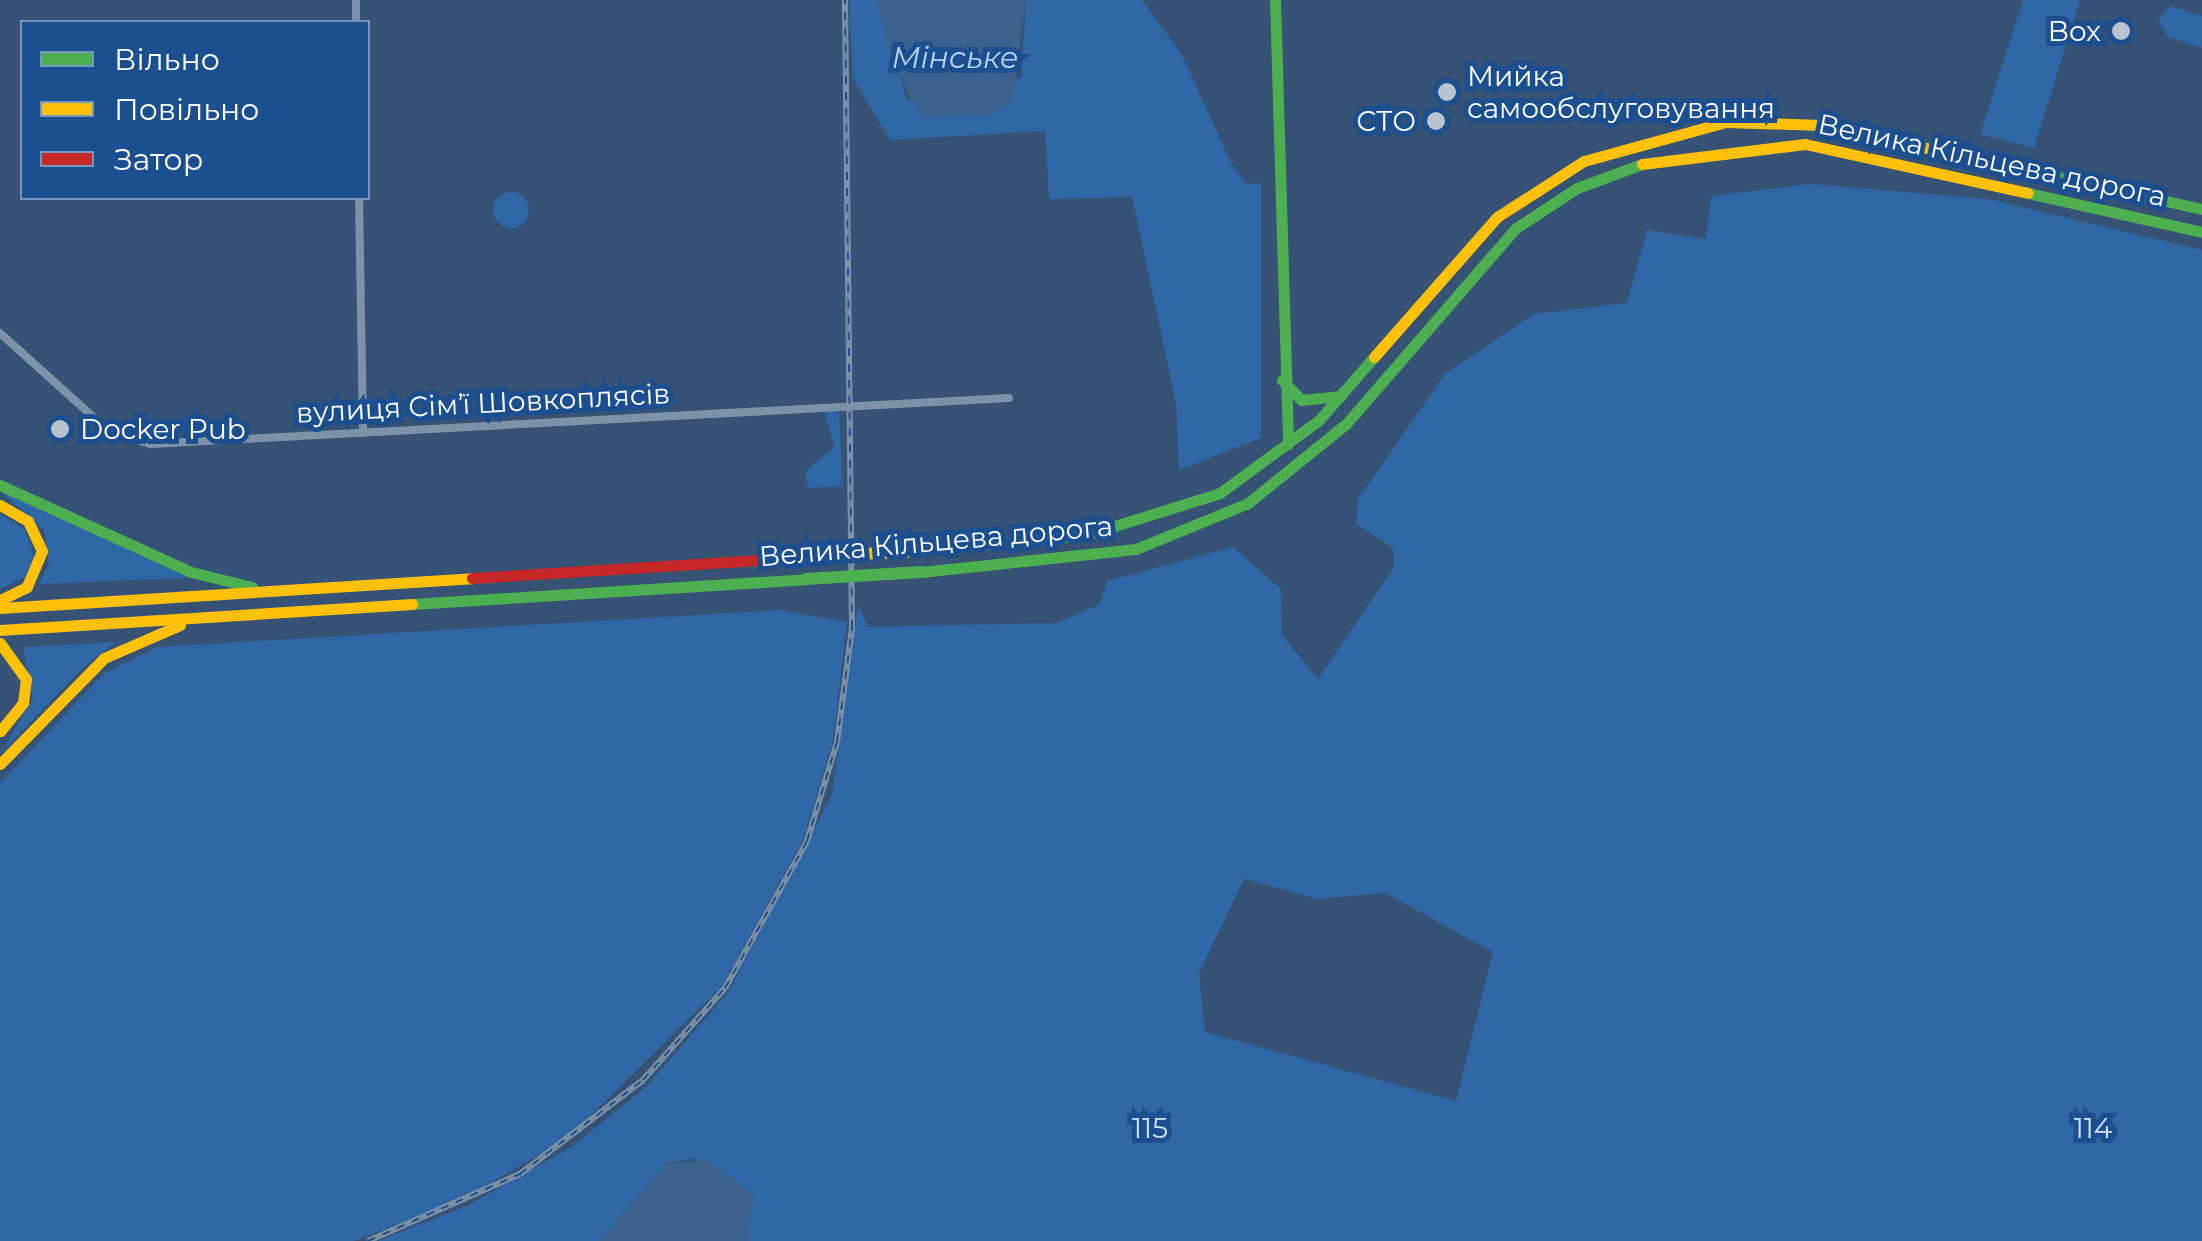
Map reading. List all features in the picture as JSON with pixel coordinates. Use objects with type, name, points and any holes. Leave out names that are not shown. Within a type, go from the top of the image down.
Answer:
[{"type":"main road","points":[[1276,0],[1286,449]]},
{"type":"main road","name":"Велика Кільцева дорога","points":[[0,608],[919,551],[1138,524],[1220,493],[1286,449],[1342,396],[1447,263],[1496,216],[1584,161],[1694,126],[1840,128],[2202,210]]},
{"type":"main road","name":"Велика Кільцева дорога","points":[[0,630],[921,572],[1136,549],[1248,502],[1346,424],[1454,289],[1516,228],[1577,188],[1668,154],[1805,144],[2202,232]]},
{"type":"main road","points":[[1282,380],[1302,400],[1342,396]]},
{"type":"main road","points":[[0,485],[191,572],[279,591]]},
{"type":"main road","points":[[0,506],[28,521],[42,551],[28,587],[0,600]]},
{"type":"main road","points":[[0,764],[104,658],[200,619]]},
{"type":"main road","points":[[0,644],[26,679],[23,703],[0,731]]},
{"type":"street","points":[[359,200],[363,433]]},
{"type":"street","name":"вулиця Сімʼї Шовкоплясів","points":[[0,333],[124,440],[363,433],[1009,398]]},
{"type":"green space","points":[[849,0],[877,0],[907,100],[1021,78],[1026,0],[1142,0],[1182,55],[1232,165],[1246,184],[1261,183],[1261,438],[1179,470],[1176,404],[1132,197],[1049,199],[1045,131],[890,140],[853,78]]},
{"type":"green space","points":[[2023,0],[2080,0],[2034,148],[1980,134]]},
{"type":"green space","points":[[2170,6],[2202,16],[2202,48],[2168,37],[2158,20]]},
{"type":"green space","points":[[1811,184],[1988,199],[2202,250],[2202,1241],[747,1241],[751,1193],[693,1158],[665,1164],[599,1241],[378,1241],[469,1205],[573,1146],[647,1086],[729,991],[832,795],[858,605],[868,627],[1057,623],[1100,604],[1107,581],[1233,547],[1281,589],[1282,635],[1318,679],[1394,567],[1393,548],[1356,524],[1358,499],[1445,374],[1534,314],[1627,303],[1647,230],[1706,239],[1711,196]],"holes":[[[1244,879],[1318,899],[1385,893],[1493,952],[1456,1101],[1205,1032],[1199,973]]]},
{"type":"green space","points":[[511,192],[524,197],[529,210],[524,223],[511,228],[498,223],[493,210],[498,197]]},
{"type":"green space","points":[[839,411],[843,486],[808,488],[805,472],[834,447],[825,412]]},
{"type":"green space","points":[[0,491],[186,576],[39,584],[49,563],[44,530]]},
{"type":"green space","points":[[0,514],[25,529],[34,556],[25,577],[0,589]]},
{"type":"green space","points":[[780,610],[847,622],[833,741],[803,840],[722,986],[567,1139],[464,1198],[354,1241],[0,1241],[0,783],[105,673],[157,647]]},
{"type":"green space","points":[[116,642],[79,671],[0,755],[33,698],[23,647]]},
{"type":"water","name":"Мінське","points":[[877,0],[1026,0],[1012,103],[988,115],[921,117],[891,60]]},
{"type":"water","points":[[706,1160],[754,1194],[747,1241],[599,1241],[665,1164]]},
{"type":"railway","points":[[368,1241],[520,1174],[643,1080],[725,988],[807,841],[837,742],[852,628],[845,0]]},
{"type":"traffic: fast","points":[[1275,0],[1288,444]]},
{"type":"traffic: fast","points":[[1945,152],[2202,209]]},
{"type":"traffic: fast","points":[[921,572],[1136,549],[1248,503],[1346,424],[1516,228],[1577,188],[1642,164]]},
{"type":"traffic: fast","points":[[2028,193],[2202,232]]},
{"type":"traffic: fast","points":[[919,551],[1086,535],[1220,493],[1319,420],[1374,357]]},
{"type":"traffic: fast","points":[[1282,380],[1301,400],[1341,396]]},
{"type":"traffic: fast","points":[[0,485],[191,572],[252,587]]},
{"type":"traffic: fast","points":[[806,579],[921,572]]},
{"type":"traffic: fast","points":[[412,604],[806,579]]},
{"type":"traffic: slow","points":[[1374,357],[1497,217],[1584,161],[1726,122],[1821,125],[1945,152]]},
{"type":"traffic: slow","points":[[1642,164],[1805,144],[2028,193]]},
{"type":"traffic: slow","points":[[0,505],[28,521],[42,551],[27,587],[0,600]]},
{"type":"traffic: slow","points":[[805,557],[919,551]]},
{"type":"traffic: slow","points":[[0,608],[472,578]]},
{"type":"traffic: slow","points":[[0,630],[412,604]]},
{"type":"traffic: slow","points":[[0,764],[104,658],[180,625]]},
{"type":"traffic: slow","points":[[0,643],[26,679],[23,703],[0,731]]},
{"type":"traffic: jam","points":[[472,578],[805,557]]},
{"type":"place","name":"Box","points":[[2121,31]]},
{"type":"place","name":"Мийка самообслуговування","points":[[1447,92]]},
{"type":"place","name":"СТО","points":[[1436,121]]},
{"type":"place","name":"Docker Pub","points":[[60,429]]},
{"type":"park label","name":"115","points":[[1150,1128]]},
{"type":"park label","name":"114","points":[[2093,1128]]}]
